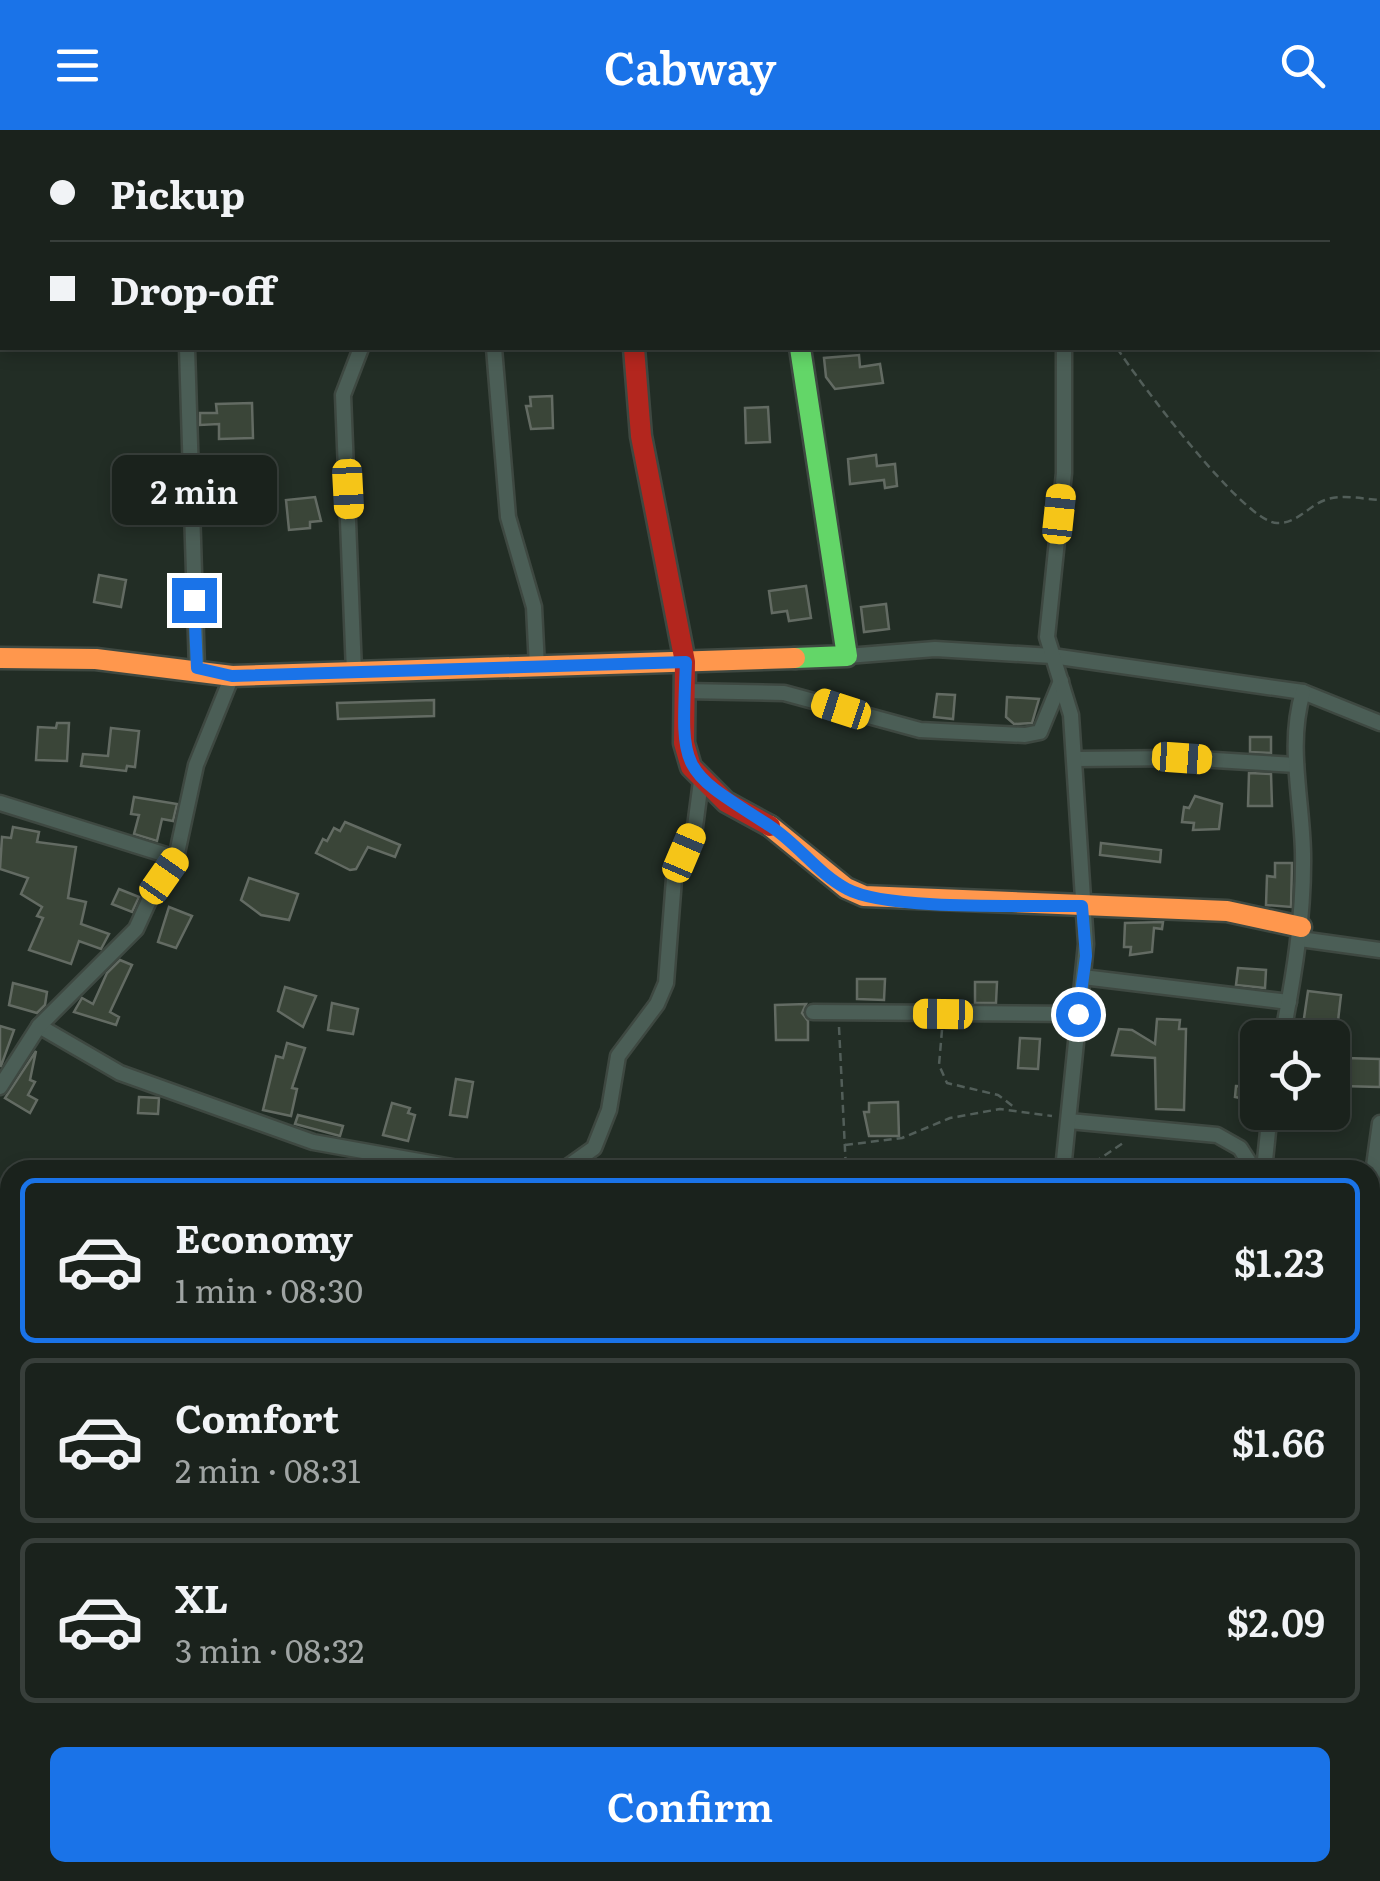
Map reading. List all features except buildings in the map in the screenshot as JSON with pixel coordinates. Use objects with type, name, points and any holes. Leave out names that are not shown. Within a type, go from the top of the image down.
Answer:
[{"type":"street","points":[[187,350],[197,668]]},
{"type":"street","points":[[354,672],[343,396],[361,350]]},
{"type":"street","points":[[494,350],[508,517],[534,607],[537,666]]},
{"type":"street","points":[[634,350],[644,454],[686,662],[684,743],[702,782],[726,802],[770,826],[846,888],[864,896],[1227,911],[1301,933],[1380,950]]},
{"type":"street","points":[[800,350],[844,610],[847,656]]},
{"type":"street","points":[[1064,350],[1064,473],[1056,579],[1047,626],[1071,715],[1084,977],[1064,1160]]},
{"type":"street","points":[[0,658],[96,659],[197,668],[232,676],[935,650],[1052,656],[1304,692],[1380,723]]},
{"type":"street","points":[[0,1087],[39,1026],[136,929],[152,894],[176,858],[196,765],[232,676]]},
{"type":"street","points":[[684,691],[784,692],[920,730],[1025,735],[1040,732],[1061,681]]},
{"type":"street","points":[[1286,1020],[1301,933],[1303,851],[1295,718],[1304,692]]},
{"type":"street","points":[[1074,759],[1182,758],[1296,765]]},
{"type":"street","points":[[577,1160],[594,1148],[608,1110],[618,1056],[658,1004],[666,982],[674,879],[695,828],[702,782]]},
{"type":"street","points":[[0,803],[176,858]]},
{"type":"street","points":[[1084,977],[1289,1002]]},
{"type":"street","points":[[814,1012],[1078,1014]]},
{"type":"street","points":[[39,1026],[120,1073],[313,1142],[413,1160]]},
{"type":"street","points":[[1069,1121],[1147,1127],[1230,1140],[1246,1160]]},
{"type":"street","points":[[1375,1160],[1380,1123]]},
{"type":"street","points":[[1265,1160],[1268,1130]]},
{"type":"path","points":[[1118,350],[1154,402],[1198,448],[1212,472],[1262,520],[1290,521],[1330,498],[1380,500]]},
{"type":"path","points":[[839,1012],[846,1160]]},
{"type":"path","points":[[943,1014],[939,1065],[944,1078],[950,1084],[998,1096],[1014,1108]]},
{"type":"path","points":[[845,1145],[902,1138],[950,1118],[1014,1108],[1069,1121]]},
{"type":"path","points":[[1098,1160],[1147,1127]]},
{"type":"traffic: fast","points":[[795,658],[847,656],[800,350]]},
{"type":"traffic: slow","points":[[0,658],[96,659],[232,676],[795,658]]},
{"type":"traffic: slow","points":[[770,826],[846,888],[864,896],[1227,911],[1301,927]]},
{"type":"traffic: jam","points":[[634,350],[641,436],[685,662],[684,743],[691,767],[726,802],[770,826]]},
{"type":"route","points":[[194,600],[197,668],[232,676],[686,662],[684,743],[691,767],[726,802],[770,826],[846,888],[884,899],[1082,906],[1086,956],[1078,1014]]}]
